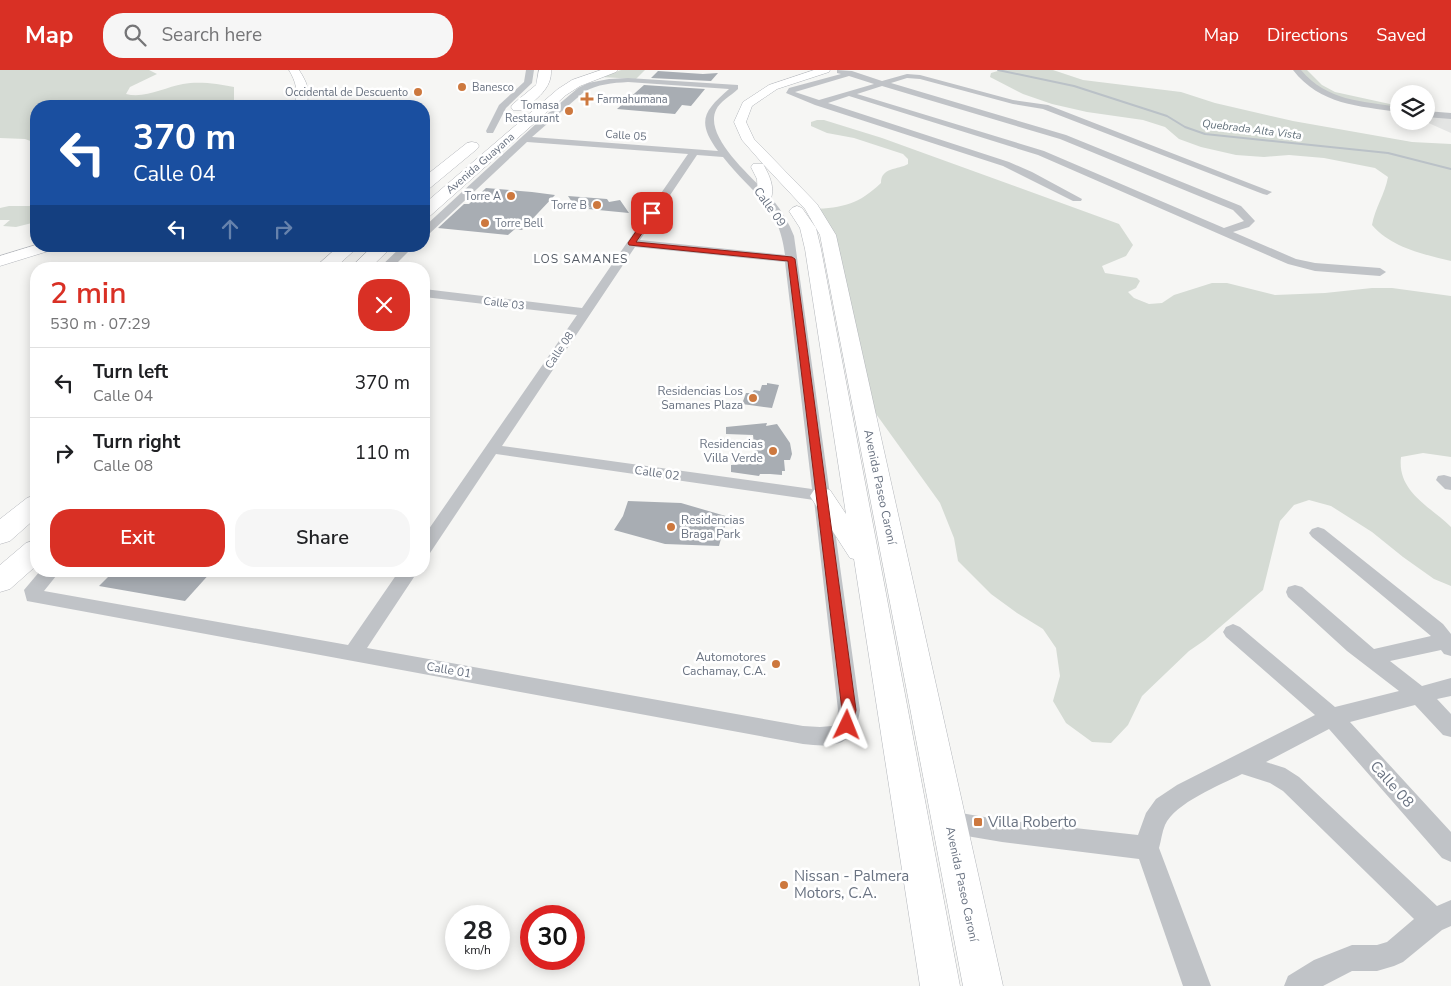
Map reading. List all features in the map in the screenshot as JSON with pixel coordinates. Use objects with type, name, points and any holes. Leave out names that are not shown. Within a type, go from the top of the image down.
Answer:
[{"type":"main road","name":"Avenida Guayana","points":[[430,180],[539,89],[546,78],[545,70]]},
{"type":"main road","name":"Avenida Guayana","points":[[430,207],[562,92],[581,81],[612,70]]},
{"type":"main road","points":[[439,219],[451,197],[472,170]]},
{"type":"main road","points":[[331,262],[343,252]]},
{"type":"main road","points":[[366,262],[377,252]]},
{"type":"main road","points":[[0,534],[30,509]]},
{"type":"main road","points":[[0,581],[30,555]]},
{"type":"street","points":[[294,70],[301,82],[304,94],[302,100]]},
{"type":"street","points":[[490,131],[502,107],[528,83],[530,70]]},
{"type":"street","name":"Avenida Paseo Caroní","points":[[806,70],[755,87],[740,96],[727,112],[726,124],[731,136],[788,199],[804,222],[810,235],[940,986]]},
{"type":"street","points":[[862,70],[840,71],[789,92],[792,95],[1006,164],[1077,199]]},
{"type":"street","points":[[1297,70],[1312,86],[1323,92],[1348,100],[1390,107]]},
{"type":"street","points":[[1307,70],[1322,85],[1335,92],[1390,106]]},
{"type":"street","points":[[840,71],[1063,137],[1237,208],[1250,220],[1245,225],[1224,232]]},
{"type":"street","name":"Avenida Paseo Caroní","points":[[840,71],[775,85],[758,94],[747,103],[740,113],[740,123],[751,143],[809,204],[821,220],[828,235],[983,986]]},
{"type":"street","points":[[818,103],[907,76],[918,76],[1021,103],[1045,107],[1267,192]]},
{"type":"street","name":"Calle 09","points":[[525,139],[581,90],[601,82],[620,80],[734,86],[714,106],[709,118],[711,131],[726,154],[765,197],[784,223],[788,236],[849,710]]},
{"type":"street","points":[[850,94],[1018,145],[1297,264],[1380,272]]},
{"type":"street","points":[[927,139],[960,128],[1021,103]]},
{"type":"street","points":[[1435,115],[1451,116]]},
{"type":"street","points":[[430,227],[525,139]]},
{"type":"street","name":"Calle 05","points":[[525,139],[726,154]]},
{"type":"street","points":[[1029,174],[1145,145]]},
{"type":"street","name":"Calle 08","points":[[430,540],[694,152]]},
{"type":"street","points":[[758,167],[764,179],[765,197]]},
{"type":"street","points":[[631,243],[792,259]]},
{"type":"street","points":[[20,255],[30,251]]},
{"type":"street","points":[[0,261],[30,252]]},
{"type":"street","points":[[392,262],[402,252]]},
{"type":"street","name":"Calle 03","points":[[430,294],[585,312]]},
{"type":"street","name":"Calle 02","points":[[492,449],[822,496]]},
{"type":"street","points":[[822,496],[867,566]]},
{"type":"street","points":[[1318,533],[1436,629],[1448,645],[1370,658]]},
{"type":"street","name":"Calle 01","points":[[45,577],[38,584],[33,594],[38,598],[803,735],[824,738],[844,731],[847,725],[849,710]]},
{"type":"street","points":[[353,653],[405,577]]},
{"type":"street","points":[[1295,592],[1370,658],[1418,694],[1451,728]]},
{"type":"street","name":"Calle 08","points":[[1233,632],[1332,717],[1451,850]]},
{"type":"street","points":[[1197,986],[1147,848],[1154,821],[1164,806],[1185,792],[1332,717],[1451,687]]},
{"type":"street","points":[[1241,764],[1277,775],[1291,784],[1442,916],[1394,953],[1377,958],[1352,958],[1324,970],[1298,986]]},
{"type":"street","points":[[949,822],[1002,831],[1147,848]]},
{"type":"shaded area","points":[[0,70],[149,70],[157,74],[130,87],[126,94],[133,95],[148,94],[189,83],[234,87],[234,100],[30,100],[30,141],[0,138]]},
{"type":"shaded area","points":[[621,70],[645,70],[636,79],[601,77]]},
{"type":"shaded area","points":[[1001,70],[1053,70],[1083,80],[1181,92],[1215,103],[1293,121],[1412,142],[1451,144],[1451,261],[1419,253],[1398,245],[1372,225],[1388,177],[1375,168],[1324,158],[1289,155],[1264,157],[1236,155],[1201,147],[1179,139],[1165,127],[1143,120],[1087,112],[1052,104],[1023,94],[990,77],[991,73]]},
{"type":"shaded area","points":[[1297,70],[1307,70],[1322,85],[1335,92],[1390,104],[1390,108],[1348,100],[1323,92]]},
{"type":"shaded area","points":[[1435,115],[1451,116],[1451,133],[1435,126]]},
{"type":"shaded area","points":[[824,120],[882,138],[1119,224],[1133,245],[1126,256],[1102,266],[1105,273],[1137,278],[1140,281],[1136,288],[1128,292],[1134,298],[1149,304],[1162,303],[1174,295],[1212,283],[1227,283],[1275,295],[1392,288],[1451,296],[1451,457],[1423,453],[1401,457],[1401,469],[1404,480],[1410,489],[1425,505],[1451,527],[1451,586],[1434,579],[1372,532],[1331,506],[1309,500],[1294,505],[1280,521],[1263,590],[1205,640],[1189,651],[1142,696],[1128,725],[1111,743],[1092,742],[1066,723],[1053,701],[1060,676],[1056,648],[1043,629],[991,594],[958,561],[954,538],[940,503],[861,393],[841,296],[813,209],[842,206],[858,200],[881,183],[884,174],[908,164],[908,159],[903,154],[854,138],[827,133],[811,126],[811,122]]},
{"type":"shaded area","points":[[30,206],[30,224],[16,227],[3,226],[10,220],[0,220],[0,208]]},
{"type":"building","points":[[658,71],[718,73],[711,81],[651,78]]},
{"type":"building","points":[[644,85],[705,89],[691,106],[682,105],[675,114],[617,109]]},
{"type":"building","name":"Torre Bell","points":[[486,188],[555,195],[522,230],[515,229],[508,235],[438,228],[464,204],[469,204]]},
{"type":"building","name":"Torre B","points":[[568,196],[607,199],[609,202],[620,200],[629,213],[588,209],[591,207],[585,209],[576,208]]},
{"type":"building","name":"Residencias Los Samanes Plaza","points":[[767,383],[779,385],[772,408],[742,404],[746,393],[752,393],[754,390],[760,391],[762,385],[767,385]]},
{"type":"building","name":"Residencias Villa Verde","points":[[767,423],[766,426],[777,424],[790,443],[792,454],[790,460],[784,460],[785,471],[782,471],[782,475],[760,474],[759,476],[731,472],[731,465],[756,463],[753,435],[726,434],[726,427]]},
{"type":"building","name":"Residencias Braga Park","points":[[628,501],[681,503],[729,517],[719,546],[665,544],[614,530],[623,516]]},
{"type":"building","points":[[108,577],[207,577],[185,601],[99,586]]},
{"type":"waterway","name":"Quebrada Alta Vista","points":[[998,70],[1074,86],[1167,116],[1185,127],[1205,134],[1388,153],[1451,169]]},
{"type":"place","name":"Banesco","points":[[462,87]]},
{"type":"place","name":"Occidental de Descuento","points":[[418,92]]},
{"type":"place","name":"Farmahumana","points":[[587,99]]},
{"type":"place","name":"Tomasa Restaurant","points":[[569,111]]},
{"type":"place","name":"Torre A","points":[[511,196]]},
{"type":"place","name":"Torre B","points":[[597,205]]},
{"type":"place","name":"Torre Bell","points":[[485,223]]},
{"type":"place","name":"Residencias Los Samanes Plaza","points":[[753,398]]},
{"type":"place","name":"Residencias Villa Verde","points":[[773,451]]},
{"type":"place","name":"Residencias Braga Park","points":[[671,527]]},
{"type":"place","name":"Automotores Cachamay, C.A.","points":[[776,664]]},
{"type":"place","name":"Villa Roberto","points":[[978,822]]},
{"type":"place","name":"Nissan - Palmera Motors, C.A.","points":[[784,885]]},
{"type":"district","name":"LOS SAMANES","points":[[581,259]]},
{"type":"route","points":[[652,213],[631,243],[792,259],[849,710],[847,725]]}]
